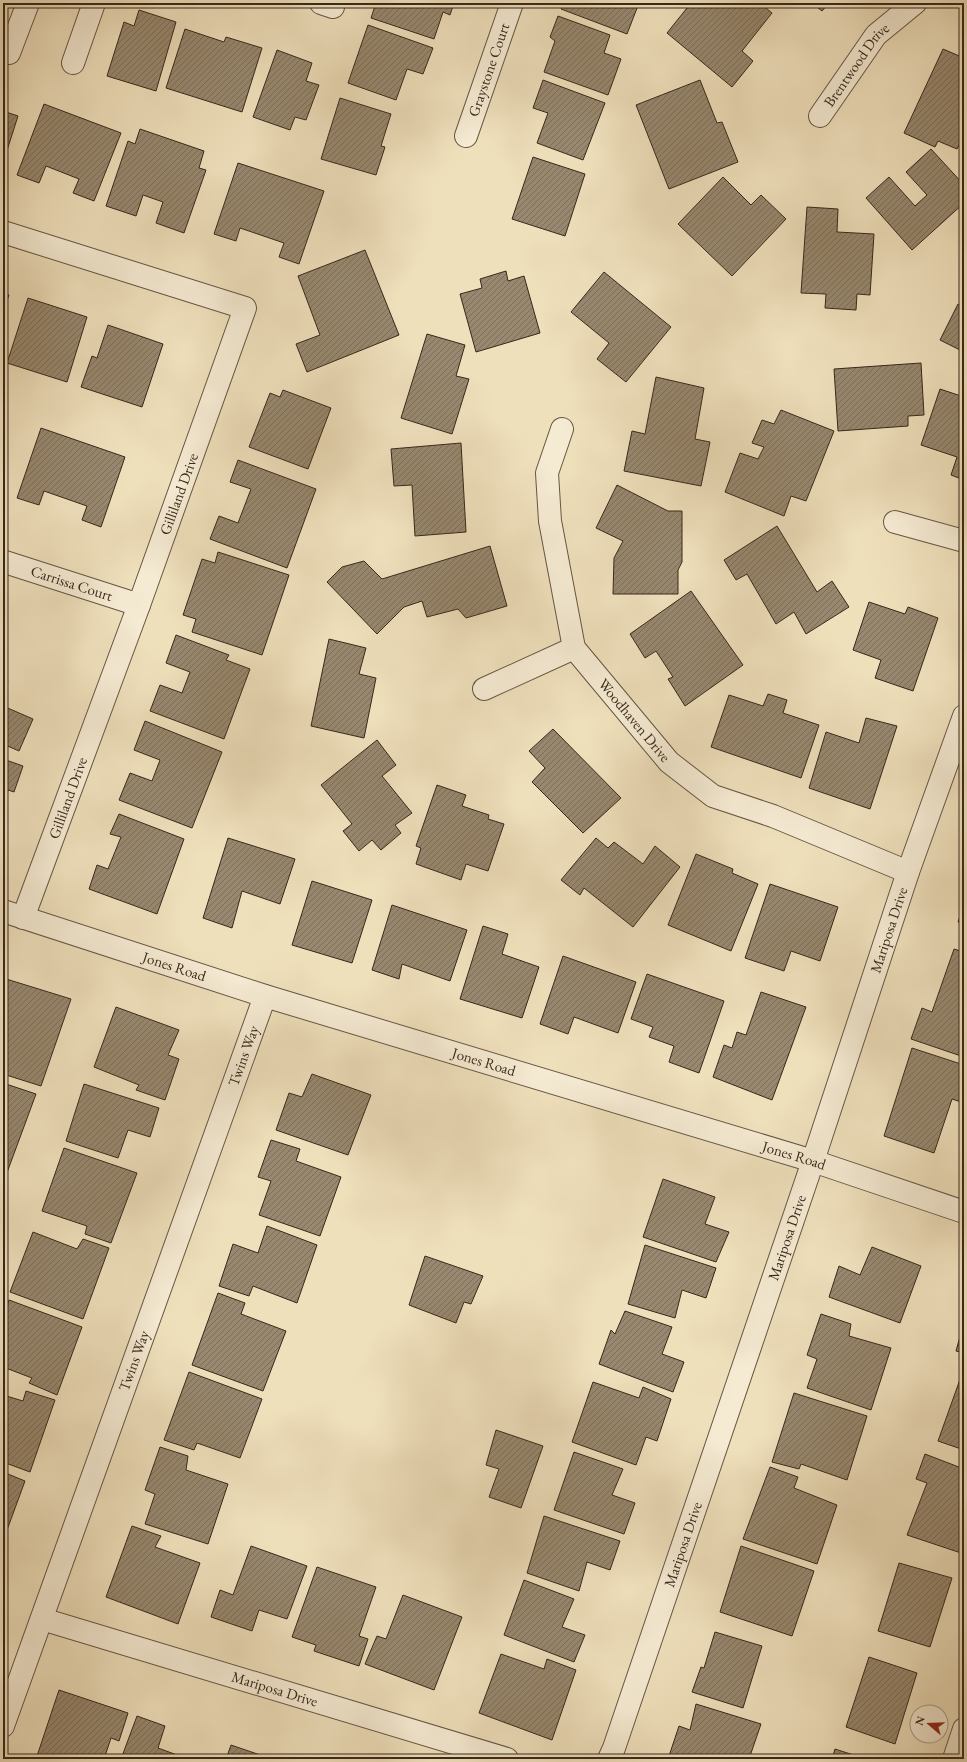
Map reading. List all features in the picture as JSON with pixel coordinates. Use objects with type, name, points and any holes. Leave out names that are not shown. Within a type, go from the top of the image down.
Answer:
[{"type":"street","points":[[3,51],[9,53],[28,3]]},
{"type":"street","points":[[73,62],[94,3]]},
{"type":"street","name":"Graystone Court","points":[[466,136],[512,3]]},
{"type":"street","name":"Brentwood Drive","points":[[820,116],[876,36],[915,3]]},
{"type":"street","name":"Gilliland Drive","points":[[3,232],[245,308],[139,605],[23,918]]},
{"type":"street","name":"Woodhaven Drive","points":[[562,429],[547,473],[550,521],[574,648],[669,762],[713,796],[773,816],[908,872]]},
{"type":"street","points":[[895,522],[964,541]]},
{"type":"street","name":"Carrissa Court","points":[[4,562],[139,605]]},
{"type":"street","points":[[484,689],[574,648]]},
{"type":"street","name":"Mariposa Drive","points":[[609,1759],[617,1741],[813,1160],[908,872],[964,716]]},
{"type":"street","name":"Jones Road","points":[[3,910],[23,918],[265,996],[813,1160],[964,1212]]},
{"type":"street","name":"Twins Way","points":[[3,1726],[265,996]]},
{"type":"street","name":"Mariposa Drive","points":[[42,1619],[507,1759]]},
{"type":"street","points":[[954,1759],[964,1729]]},
{"type":"building","points":[[376,3],[454,3],[450,15],[443,12],[434,39],[371,18]]},
{"type":"building","points":[[564,3],[639,3],[627,34],[561,9]]},
{"type":"building","points":[[691,3],[760,3],[772,13],[742,51],[753,61],[732,87],[667,33]]},
{"type":"building","points":[[812,3],[829,3],[822,11]]},
{"type":"building","points":[[139,10],[176,22],[156,91],[107,76],[124,22],[134,26]]},
{"type":"building","points":[[558,16],[610,35],[604,53],[621,59],[608,95],[544,72],[555,41],[550,37]]},
{"type":"building","points":[[368,25],[433,48],[423,74],[407,69],[396,100],[348,83]]},
{"type":"building","points":[[185,29],[224,42],[226,37],[262,48],[242,112],[166,88]]},
{"type":"building","points":[[943,49],[964,58],[964,135],[957,149],[938,141],[935,147],[904,133]]},
{"type":"building","points":[[277,50],[312,63],[306,81],[319,85],[306,120],[295,117],[290,130],[253,117]]},
{"type":"building","points":[[543,80],[605,103],[583,160],[537,143],[548,113],[533,108]]},
{"type":"building","points":[[700,80],[717,123],[722,122],[738,162],[669,189],[636,105]]},
{"type":"building","points":[[340,98],[391,114],[381,146],[385,147],[376,175],[321,159]]},
{"type":"building","points":[[44,104],[121,133],[94,201],[73,193],[79,179],[46,166],[39,183],[17,175]]},
{"type":"building","points":[[3,111],[18,116],[3,163]]},
{"type":"building","points":[[140,129],[204,151],[199,168],[206,170],[184,233],[156,223],[163,202],[143,195],[136,216],[106,206],[128,141],[135,144]]},
{"type":"building","points":[[931,149],[964,185],[964,203],[912,250],[866,198],[889,177],[915,206],[927,195],[906,172]]},
{"type":"building","points":[[533,157],[585,174],[565,236],[512,219]]},
{"type":"building","points":[[238,163],[324,191],[299,264],[279,257],[284,243],[240,228],[236,241],[214,234]]},
{"type":"building","points":[[723,177],[751,205],[761,195],[786,219],[732,276],[678,224]]},
{"type":"building","points":[[807,207],[838,209],[837,232],[874,234],[870,295],[857,294],[856,310],[825,308],[826,294],[801,293]]},
{"type":"building","points":[[365,250],[399,335],[307,372],[296,344],[320,335],[298,276]]},
{"type":"building","points":[[506,271],[508,281],[524,276],[540,333],[476,352],[460,294],[482,288],[480,279]]},
{"type":"building","points":[[604,272],[671,327],[626,382],[597,359],[609,343],[571,312]]},
{"type":"building","points":[[3,293],[9,295],[3,312]]},
{"type":"building","points":[[28,298],[87,317],[67,382],[7,363]]},
{"type":"building","points":[[958,304],[964,307],[964,352],[940,340]]},
{"type":"building","points":[[108,325],[163,344],[142,407],[81,387],[92,356],[97,358]]},
{"type":"building","points":[[427,334],[465,345],[456,376],[469,379],[452,434],[401,418]]},
{"type":"building","points":[[921,363],[924,415],[908,416],[908,426],[838,431],[834,369]]},
{"type":"building","points":[[656,377],[704,388],[695,439],[710,442],[701,486],[624,471],[632,431],[645,434]]},
{"type":"building","points":[[940,389],[964,397],[964,480],[951,475],[957,457],[921,445]]},
{"type":"building","points":[[283,390],[331,408],[308,469],[249,447],[270,393],[280,397]]},
{"type":"building","points":[[781,410],[834,431],[806,501],[791,496],[784,516],[725,492],[740,453],[758,459],[764,447],[752,443],[762,420],[774,424]]},
{"type":"building","points":[[41,428],[125,457],[101,527],[82,520],[87,506],[44,491],[39,505],[17,498]]},
{"type":"building","points":[[461,443],[466,532],[415,536],[412,485],[394,486],[391,449]]},
{"type":"building","points":[[238,460],[316,489],[287,568],[210,539],[219,516],[238,523],[251,489],[230,482]]},
{"type":"building","points":[[617,485],[668,511],[682,511],[682,562],[678,570],[678,594],[613,594],[614,558],[623,541],[596,528]]},
{"type":"building","points":[[777,526],[817,592],[832,581],[849,607],[806,634],[794,612],[776,624],[747,574],[736,580],[724,560]]},
{"type":"building","points":[[490,546],[507,606],[466,618],[458,609],[427,617],[422,601],[404,607],[377,634],[327,582],[342,567],[364,561],[382,579]]},
{"type":"building","points":[[218,552],[289,575],[262,655],[192,632],[196,619],[183,615],[202,559],[215,563]]},
{"type":"building","points":[[691,591],[743,665],[685,706],[668,679],[673,677],[656,651],[645,658],[630,634]]},
{"type":"building","points":[[869,602],[905,614],[908,607],[938,618],[913,691],[875,678],[881,660],[853,650]]},
{"type":"building","points":[[176,635],[229,655],[226,660],[250,669],[224,739],[150,711],[160,685],[182,693],[190,672],[166,663]]},
{"type":"building","points":[[329,639],[366,648],[359,674],[376,678],[364,738],[311,726]]},
{"type":"building","points":[[3,679],[8,681],[3,693]]},
{"type":"building","points":[[768,694],[787,700],[783,713],[819,725],[801,778],[711,747],[729,695],[763,706]]},
{"type":"building","points":[[3,706],[33,719],[19,751],[3,744]]},
{"type":"building","points":[[866,718],[897,726],[870,809],[809,788],[826,732],[859,743]]},
{"type":"building","points":[[145,721],[222,752],[192,828],[119,800],[130,773],[152,781],[160,760],[134,750]]},
{"type":"building","points":[[553,729],[621,798],[583,833],[532,782],[545,768],[529,751]]},
{"type":"building","points":[[377,740],[396,765],[382,776],[412,813],[395,825],[401,833],[381,850],[372,840],[359,851],[343,831],[352,824],[321,785]]},
{"type":"building","points":[[3,759],[23,766],[14,792],[8,790],[3,806]]},
{"type":"building","points":[[437,785],[466,795],[462,806],[489,815],[488,819],[504,824],[488,871],[466,864],[461,880],[416,864],[421,848],[416,846]]},
{"type":"building","points":[[119,814],[184,839],[157,914],[89,889],[97,865],[108,869],[121,837],[110,834]]},
{"type":"building","points":[[228,838],[295,859],[280,904],[242,891],[232,928],[203,918]]},
{"type":"building","points":[[596,838],[608,848],[614,842],[643,864],[655,846],[680,867],[633,927],[584,888],[580,895],[561,880]]},
{"type":"building","points":[[696,854],[733,869],[732,873],[758,884],[731,951],[668,925]]},
{"type":"building","points":[[312,881],[372,900],[352,963],[292,945]]},
{"type":"building","points":[[770,884],[838,907],[820,961],[791,951],[784,971],[745,958]]},
{"type":"building","points":[[964,904],[964,924],[958,922]]},
{"type":"building","points":[[392,905],[467,930],[450,981],[402,964],[399,979],[372,970]]},
{"type":"building","points":[[483,926],[508,934],[502,954],[539,967],[522,1018],[460,999]]},
{"type":"building","points":[[954,949],[964,952],[964,1057],[911,1039],[922,1008],[932,1012]]},
{"type":"building","points":[[563,956],[636,982],[618,1033],[574,1017],[568,1034],[540,1024]]},
{"type":"building","points":[[647,974],[724,1001],[699,1073],[669,1062],[674,1046],[649,1037],[653,1027],[631,1019]]},
{"type":"building","points":[[3,978],[71,999],[41,1086],[3,1074]]},
{"type":"building","points":[[761,992],[806,1007],[772,1100],[713,1077],[724,1045],[732,1048],[737,1032],[746,1035]]},
{"type":"building","points":[[116,1007],[179,1030],[168,1055],[179,1059],[165,1100],[136,1090],[139,1085],[94,1067]]},
{"type":"building","points":[[912,1048],[964,1065],[964,1103],[952,1099],[934,1153],[884,1136]]},
{"type":"building","points":[[312,1074],[371,1095],[348,1155],[276,1130],[289,1093],[302,1097]]},
{"type":"building","points":[[3,1083],[36,1094],[5,1178],[3,1177]]},
{"type":"building","points":[[84,1084],[159,1108],[150,1137],[128,1130],[118,1158],[66,1141]]},
{"type":"building","points":[[271,1140],[300,1149],[296,1161],[341,1177],[320,1236],[259,1215],[271,1181],[258,1177]]},
{"type":"building","points":[[64,1148],[137,1173],[111,1243],[85,1234],[87,1226],[42,1211]]},
{"type":"building","points":[[663,1179],[715,1197],[705,1224],[729,1232],[716,1262],[643,1237]]},
{"type":"building","points":[[267,1226],[317,1245],[297,1303],[253,1286],[249,1296],[219,1286],[233,1244],[258,1253]]},
{"type":"building","points":[[33,1232],[77,1249],[83,1239],[109,1248],[83,1319],[10,1292]]},
{"type":"building","points":[[645,1245],[716,1268],[706,1298],[682,1290],[675,1318],[628,1304]]},
{"type":"building","points":[[872,1247],[921,1266],[900,1323],[829,1297],[839,1266],[860,1275]]},
{"type":"building","points":[[425,1256],[483,1276],[471,1304],[464,1302],[456,1323],[409,1305]]},
{"type":"building","points":[[218,1293],[245,1303],[241,1314],[286,1331],[263,1391],[192,1365]]},
{"type":"building","points":[[9,1300],[82,1327],[57,1395],[29,1383],[32,1378],[3,1367],[3,1317]]},
{"type":"building","points":[[625,1311],[672,1327],[662,1354],[684,1362],[673,1392],[599,1364],[611,1330],[615,1334]]},
{"type":"building","points":[[821,1314],[851,1324],[849,1336],[891,1348],[871,1410],[807,1388],[817,1359],[807,1355]]},
{"type":"building","points":[[964,1322],[964,1353],[956,1351]]},
{"type":"building","points":[[964,1371],[964,1450],[938,1441]]},
{"type":"building","points":[[189,1372],[262,1399],[240,1458],[197,1443],[194,1450],[164,1440]]},
{"type":"building","points":[[593,1382],[639,1398],[643,1387],[671,1399],[657,1441],[646,1437],[636,1465],[572,1442]]},
{"type":"building","points":[[26,1391],[55,1400],[30,1472],[3,1462],[3,1395],[23,1401]]},
{"type":"building","points":[[794,1393],[867,1416],[847,1480],[801,1464],[799,1469],[772,1462]]},
{"type":"building","points":[[496,1430],[543,1446],[521,1508],[489,1497],[499,1469],[486,1465]]},
{"type":"building","points":[[160,1447],[188,1456],[186,1470],[228,1484],[208,1544],[145,1524],[155,1494],[145,1490]]},
{"type":"building","points":[[574,1452],[623,1469],[612,1495],[635,1503],[624,1534],[554,1510]]},
{"type":"building","points":[[925,1454],[964,1469],[964,1510],[960,1521],[964,1523],[964,1544],[961,1553],[907,1535],[927,1483],[916,1479]]},
{"type":"building","points":[[770,1467],[798,1477],[794,1488],[837,1505],[817,1564],[743,1539]]},
{"type":"building","points":[[3,1472],[25,1481],[3,1541]]},
{"type":"building","points":[[544,1516],[620,1541],[610,1570],[587,1562],[579,1591],[527,1573]]},
{"type":"building","points":[[132,1526],[161,1536],[155,1547],[200,1563],[178,1624],[106,1597]]},
{"type":"building","points":[[251,1546],[307,1566],[287,1619],[259,1610],[252,1631],[211,1617],[220,1590],[233,1595]]},
{"type":"building","points":[[741,1546],[814,1571],[792,1636],[720,1612]]},
{"type":"building","points":[[899,1563],[952,1578],[930,1647],[878,1631]]},
{"type":"building","points":[[317,1567],[376,1587],[359,1636],[368,1639],[359,1666],[314,1651],[316,1645],[292,1637]]},
{"type":"building","points":[[524,1580],[574,1599],[562,1627],[585,1635],[574,1662],[504,1635]]},
{"type":"building","points":[[403,1595],[462,1617],[434,1690],[365,1664],[377,1636],[386,1639]]},
{"type":"building","points":[[715,1632],[762,1646],[743,1708],[692,1692],[701,1667],[704,1668]]},
{"type":"building","points":[[501,1654],[544,1669],[547,1659],[576,1670],[552,1740],[479,1713]]},
{"type":"building","points":[[869,1657],[917,1673],[895,1744],[846,1727]]},
{"type":"building","points":[[59,1690],[128,1713],[119,1741],[111,1738],[104,1759],[36,1759]]},
{"type":"building","points":[[696,1704],[761,1724],[749,1759],[668,1759],[679,1726],[690,1730]]},
{"type":"building","points":[[137,1716],[165,1726],[158,1748],[188,1759],[121,1759]]},
{"type":"building","points":[[231,1745],[272,1759],[226,1759]]},
{"type":"building","points":[[835,1749],[866,1759],[832,1759]]}]
